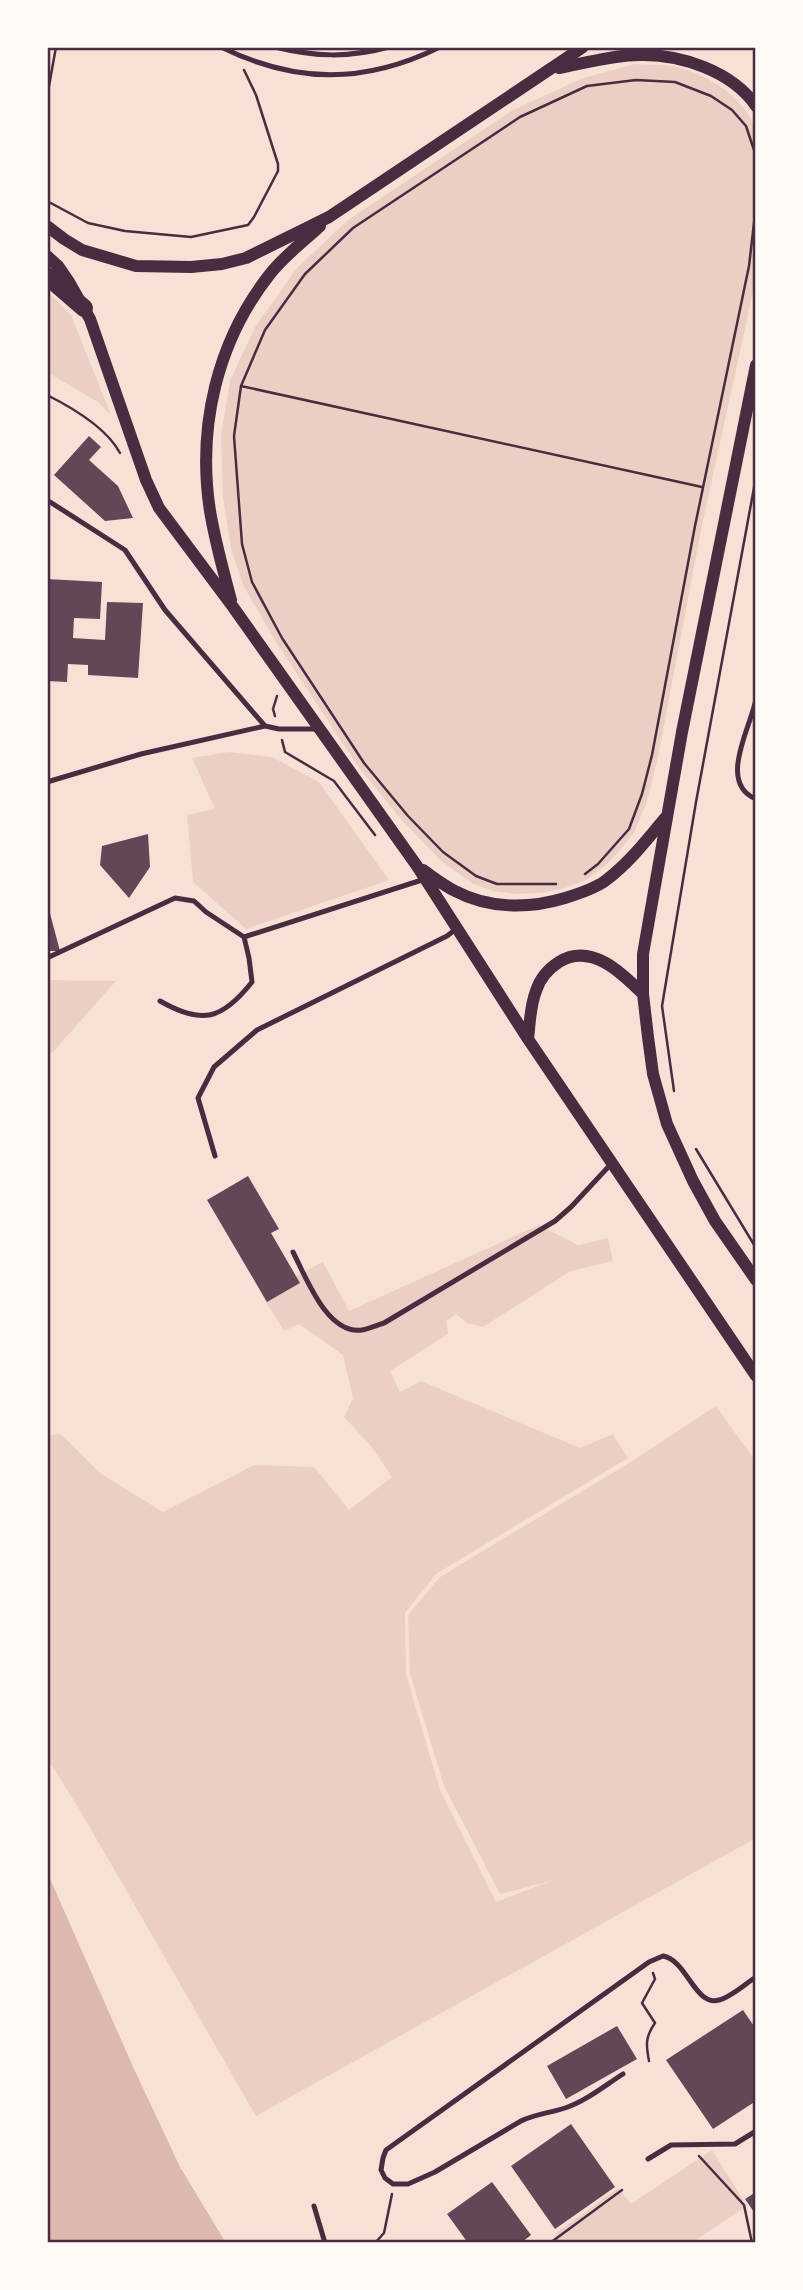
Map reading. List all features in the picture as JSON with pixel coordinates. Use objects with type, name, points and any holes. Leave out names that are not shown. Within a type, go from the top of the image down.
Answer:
[{"type":"highway","points":[[47,276],[84,308]]},
{"type":"street","points":[[47,226],[82,250],[136,266],[191,267],[246,258],[329,217],[583,47]]},
{"type":"street","points":[[552,70],[638,55],[667,57],[697,65],[724,78],[750,97],[756,106]]},
{"type":"street","points":[[233,607],[210,509],[207,439],[212,398],[235,326],[255,295],[272,272],[329,217]]},
{"type":"street","points":[[47,256],[58,266],[90,318],[146,480],[159,508],[233,607],[425,879],[528,1039],[756,1376]]},
{"type":"street","points":[[756,365],[642,954],[642,994],[653,1073],[667,1124],[715,1221],[756,1280]]},
{"type":"street","points":[[416,866],[455,891],[478,900],[510,907],[544,905],[577,895],[604,882],[645,843],[668,814]]},
{"type":"street","points":[[528,1039],[540,980],[550,968],[564,960],[587,956],[598,960],[619,971],[642,994]]},
{"type":"lane","points":[[221,47],[269,67],[326,76],[374,71],[408,61],[440,47]]},
{"type":"lane","points":[[275,47],[326,56],[345,56],[388,47]]},
{"type":"lane","points":[[750,395],[756,410]]},
{"type":"lane","points":[[47,500],[125,550],[165,610],[265,726]]},
{"type":"lane","points":[[756,699],[754,715],[741,746],[738,781],[742,789],[756,799]]},
{"type":"lane","points":[[47,782],[141,754],[265,726],[279,729],[320,729]]},
{"type":"lane","points":[[244,937],[425,879]]},
{"type":"lane","points":[[47,958],[175,898],[194,901],[244,937],[252,982],[240,997],[208,1016],[198,1017],[160,1001]]},
{"type":"lane","points":[[215,1156],[198,1098],[214,1067],[257,1030],[447,936],[457,928]]},
{"type":"lane","points":[[293,1252],[331,1318],[344,1328],[361,1330],[384,1322],[555,1221],[613,1163]]},
{"type":"lane","points":[[623,2074],[576,2103],[521,2121],[428,2176],[408,2184],[393,2184],[385,2178],[381,2170],[386,2150],[649,1962],[663,1956],[676,1960],[701,1996],[712,2001],[720,2000],[756,1977]]},
{"type":"lane","points":[[648,2159],[671,2145],[735,2144],[756,2131]]},
{"type":"lane","points":[[314,2206],[325,2243]]},
{"type":"path","points":[[47,97],[55,47]]},
{"type":"path","points":[[47,201],[88,223],[125,231],[191,237],[248,225],[278,171],[278,164],[256,94],[242,66]]},
{"type":"path","points":[[566,883],[497,884],[476,876],[443,852],[408,816],[364,763],[282,638],[252,582],[242,544],[234,436],[241,386],[265,330],[273,318],[305,274],[353,228],[520,117],[587,86],[636,80],[674,82],[711,96],[732,110],[746,126],[755,153],[756,168]]},
{"type":"path","points":[[582,877],[598,864],[629,829],[642,794],[749,267],[756,206]]},
{"type":"path","points":[[241,386],[703,488]]},
{"type":"path","points":[[47,395],[83,416],[103,432],[117,447],[123,459]]},
{"type":"path","points":[[675,1097],[662,1006],[696,802],[756,477]]},
{"type":"path","points":[[696,1149],[756,1248]]},
{"type":"path","points":[[649,1962],[655,1979],[642,2003],[655,2024],[646,2043],[649,2061]]},
{"type":"path","points":[[698,2155],[744,2205],[752,2243]]},
{"type":"path","points":[[375,2243],[384,2233],[393,2184]]},
{"type":"path","points":[[550,2243],[622,2190]]},
{"type":"shaded area","points":[[634,64],[672,66],[701,76],[735,98],[751,118],[756,130],[756,278],[701,530],[658,757],[648,798],[635,831],[605,866],[586,880],[541,893],[493,891],[472,883],[440,860],[400,818],[357,765],[276,642],[244,587],[231,549],[223,497],[221,435],[230,381],[255,327],[297,268],[348,220],[513,110],[583,78]]},
{"type":"shaded area","points":[[47,291],[71,315],[111,415],[98,402],[47,372]]},
{"type":"shaded area","points":[[229,752],[272,757],[319,782],[389,880],[246,929],[193,882],[187,815],[215,809],[192,758]]},
{"type":"shaded area","points":[[47,980],[116,981],[53,1052],[47,1055]]},
{"type":"shaded area","points":[[539,1225],[578,1245],[608,1238],[613,1261],[571,1271],[483,1327],[467,1323],[456,1314],[446,1321],[448,1334],[390,1371],[400,1392],[421,1381],[580,1448],[613,1434],[628,1458],[436,1574],[405,1613],[406,1674],[440,1790],[496,1902],[551,1881],[500,1894],[444,1786],[410,1674],[408,1615],[440,1577],[626,1465],[716,1406],[756,1462],[756,1838],[256,2116],[81,1812],[47,1758],[47,1435],[61,1434],[100,1473],[163,1512],[254,1465],[314,1467],[349,1510],[392,1477],[371,1446],[344,1417],[353,1398],[343,1355],[299,1324],[284,1331],[261,1294],[323,1262],[349,1311]]},
{"type":"shaded area","points":[[47,1872],[180,2167],[226,2243],[47,2243]]},
{"type":"shaded area","points":[[712,2150],[747,2206],[691,2243],[555,2243],[556,2233],[618,2188],[631,2204]]},
{"type":"building","points":[[89,436],[101,447],[89,460],[118,486],[133,518],[105,521],[54,475]]},
{"type":"building","points":[[47,579],[102,582],[100,619],[74,618],[73,638],[105,640],[107,602],[143,603],[138,678],[88,675],[88,665],[68,664],[67,682],[47,681]]},
{"type":"building","points":[[148,834],[150,867],[129,898],[100,865],[102,846]]},
{"type":"building","points":[[48,906],[60,951],[47,951]]},
{"type":"building","points":[[248,1176],[279,1229],[271,1233],[300,1283],[267,1302],[207,1200]]},
{"type":"building","points":[[743,2010],[756,2029],[756,2101],[713,2129],[666,2060]]},
{"type":"building","points":[[617,2026],[637,2059],[566,2099],[547,2066]]},
{"type":"building","points":[[571,2124],[615,2187],[555,2229],[511,2166]]},
{"type":"building","points":[[492,2182],[531,2235],[521,2243],[468,2243],[447,2214]]},
{"type":"building","points":[[756,2192],[756,2215],[745,2199]]}]
